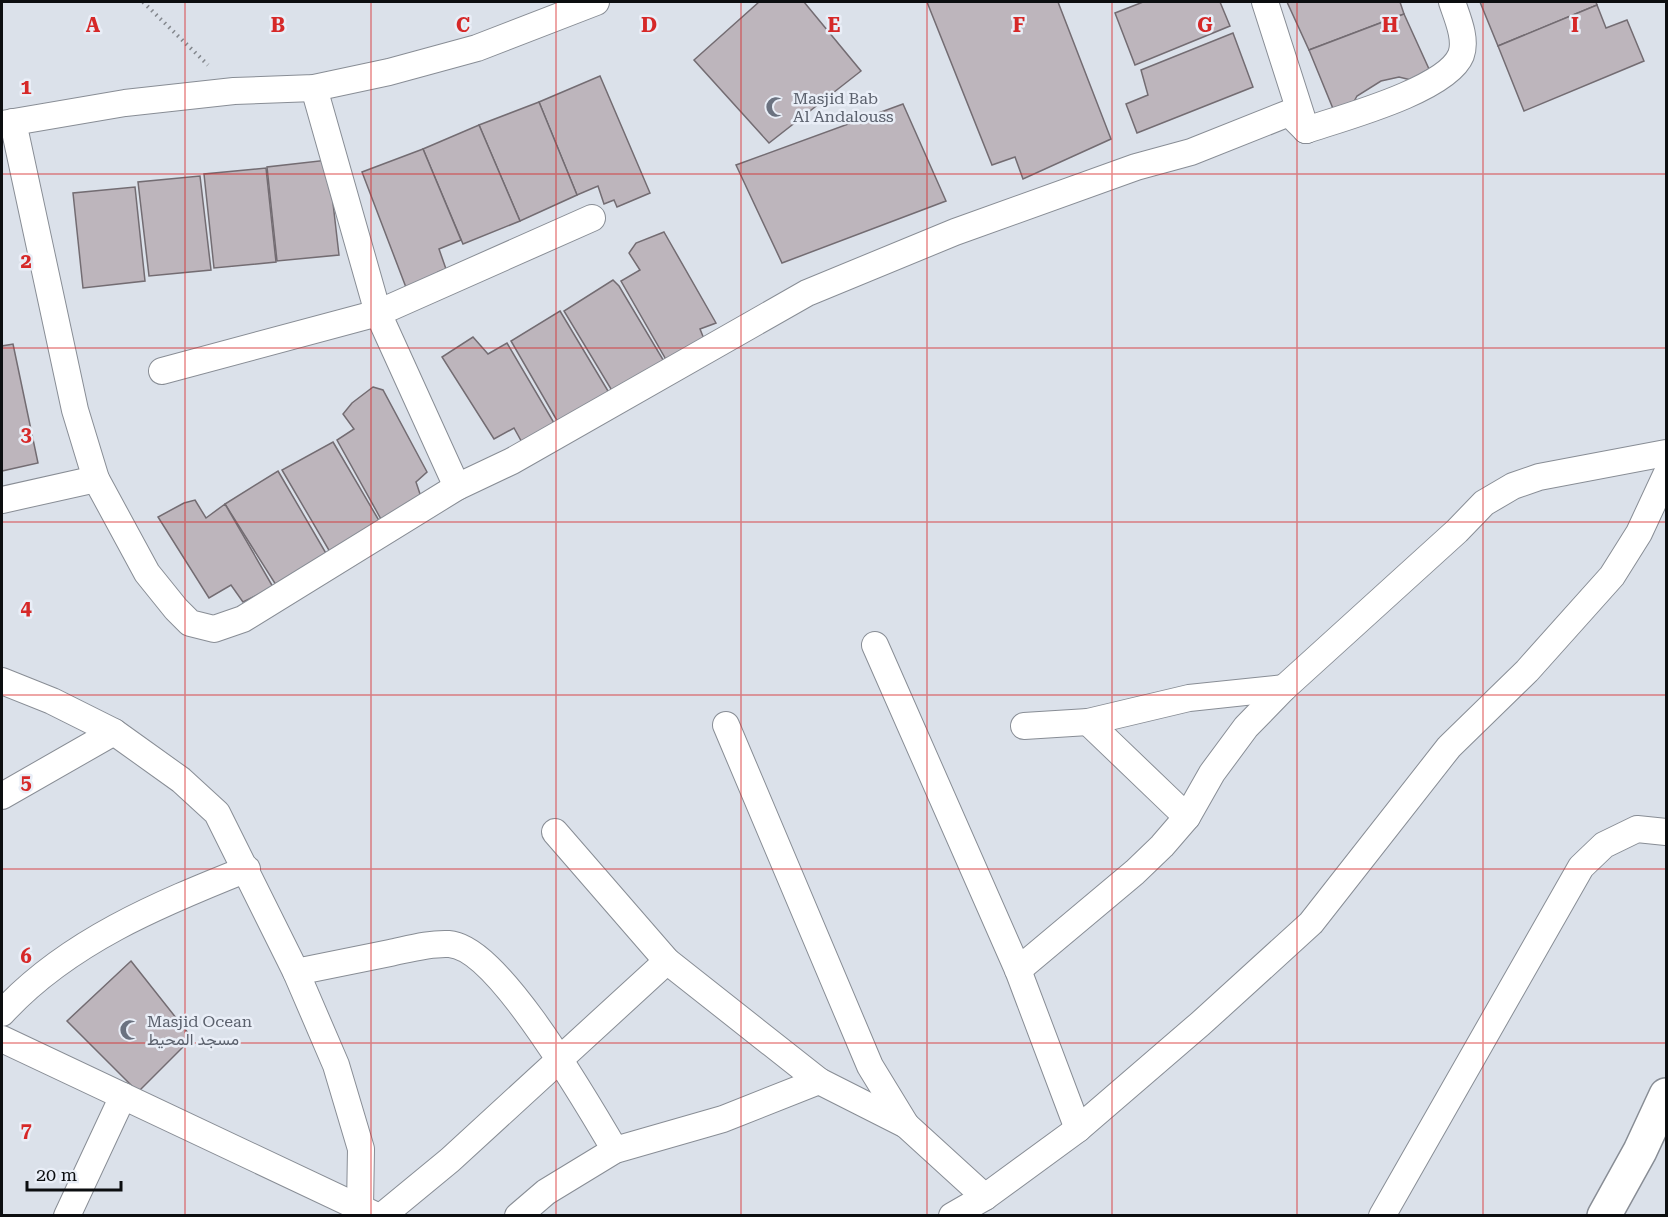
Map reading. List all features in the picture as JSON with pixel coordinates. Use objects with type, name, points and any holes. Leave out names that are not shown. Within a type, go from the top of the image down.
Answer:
[{"type":"street","points":[[596,2],[477,48],[389,72],[314,88],[234,90],[125,103],[8,123],[75,410],[96,479],[147,573],[190,623],[214,629],[243,619],[457,487],[512,461],[807,293],[955,232],[1136,167],[1191,152],[1289,113],[1306,130]]},
{"type":"street","points":[[1265,2],[1306,130]]},
{"type":"street","points":[[1306,130],[1403,97],[1447,73],[1462,54],[1463,37],[1452,2]]},
{"type":"street","points":[[314,88],[378,314],[457,487]]},
{"type":"street","points":[[162,371],[378,314],[592,218]]},
{"type":"street","points":[[1018,970],[1135,872],[1188,817],[1212,773],[1246,727],[1284,687],[1457,531],[1484,503],[1513,486],[1539,477],[1666,453]]},
{"type":"street","points":[[952,1215],[985,1197],[1078,1129],[1200,1024],[1311,922],[1449,747],[1527,671],[1612,576],[1639,533],[1666,475]]},
{"type":"street","points":[[2,500],[96,479]]},
{"type":"street","points":[[875,645],[1018,970],[1078,1129]]},
{"type":"street","points":[[2,681],[52,701],[114,732],[182,780],[217,813],[247,869],[296,972],[336,1065],[361,1149],[369,1213]]},
{"type":"street","points":[[1024,726],[1088,722],[1189,698],[1284,687]]},
{"type":"street","points":[[1088,722],[1188,817]]},
{"type":"street","points":[[726,725],[870,1066],[906,1125]]},
{"type":"street","points":[[2,796],[114,732]]},
{"type":"street","points":[[1382,1215],[1581,867],[1604,845],[1637,829],[1666,831]]},
{"type":"street","points":[[555,832],[667,961],[819,1081],[906,1125],[985,1197]]},
{"type":"street","points":[[2,1013],[19,993],[65,957],[188,892],[247,869]]},
{"type":"street","points":[[296,972],[428,945],[450,944],[463,948],[480,959],[501,981],[560,1059],[615,1150]]},
{"type":"street","points":[[369,1213],[450,1160],[667,961]]},
{"type":"street","points":[[2,1039],[369,1213]]},
{"type":"street","points":[[518,1215],[546,1192],[615,1150],[723,1119],[819,1081]]},
{"type":"street","points":[[1604,1215],[1640,1151],[1666,1095]]},
{"type":"street","points":[[67,1215],[123,1096]]},
{"type":"path","points":[[143,2],[234,90]]},
{"type":"building","name":"Masjid Bab Al Andalouss","points":[[759,2],[804,2],[861,71],[769,143],[694,60]]},
{"type":"building","points":[[927,2],[1058,2],[1111,139],[1023,179],[1015,157],[992,165]]},
{"type":"building","points":[[1143,2],[1220,2],[1230,26],[1135,65],[1115,13]]},
{"type":"building","points":[[1287,2],[1400,2],[1404,14],[1309,50]]},
{"type":"building","points":[[1480,2],[1596,2],[1597,5],[1498,46]]},
{"type":"building","points":[[1597,5],[1606,28],[1627,20],[1644,61],[1524,111],[1498,46]]},
{"type":"building","points":[[1404,14],[1429,69],[1411,80],[1399,77],[1381,81],[1357,96],[1352,105],[1334,111],[1309,50]]},
{"type":"building","points":[[1233,33],[1253,87],[1137,133],[1126,104],[1148,95],[1141,70]]},
{"type":"building","points":[[600,76],[650,193],[617,207],[614,200],[604,204],[598,186],[577,195],[539,102]]},
{"type":"building","points":[[539,102],[577,195],[520,221],[479,125]]},
{"type":"building","points":[[903,104],[946,201],[782,263],[736,165]]},
{"type":"building","points":[[479,125],[520,221],[463,244],[423,149]]},
{"type":"building","points":[[423,149],[461,240],[439,249],[446,269],[438,272],[439,276],[407,290],[362,172]]},
{"type":"building","points":[[328,160],[339,255],[277,261],[267,167]]},
{"type":"building","points":[[266,168],[276,262],[214,268],[204,174]]},
{"type":"building","points":[[200,176],[211,270],[149,276],[138,182]]},
{"type":"building","points":[[135,187],[145,281],[83,288],[73,193]]},
{"type":"building","points":[[664,232],[716,323],[700,329],[706,344],[668,363],[621,281],[640,270],[629,253],[636,243]]},
{"type":"building","points":[[613,280],[619,286],[665,363],[614,394],[564,311]]},
{"type":"building","points":[[560,311],[611,396],[559,424],[511,341]]},
{"type":"building","points":[[473,337],[488,354],[507,343],[557,428],[524,446],[514,428],[494,439],[442,357]]},
{"type":"building","points":[[13,344],[38,463],[2,471],[2,346]]},
{"type":"building","points":[[373,387],[383,390],[427,472],[416,482],[422,500],[382,521],[337,440],[354,429],[343,414],[352,403]]},
{"type":"building","points":[[333,442],[381,524],[330,552],[282,470]]},
{"type":"building","points":[[278,471],[327,555],[276,585],[225,504]]},
{"type":"building","points":[[195,500],[206,518],[225,504],[273,587],[243,602],[231,585],[209,598],[158,517],[184,503]]},
{"type":"building","name":"Masjid Ocean مسجد المحيط","points":[[131,961],[192,1038],[138,1092],[67,1021]]},
{"type":"place","name":"Masjid Bab Al Andalouss","points":[[776,107]]},
{"type":"place","name":"Masjid Ocean مسجد المحيط","points":[[130,1030]]}]
